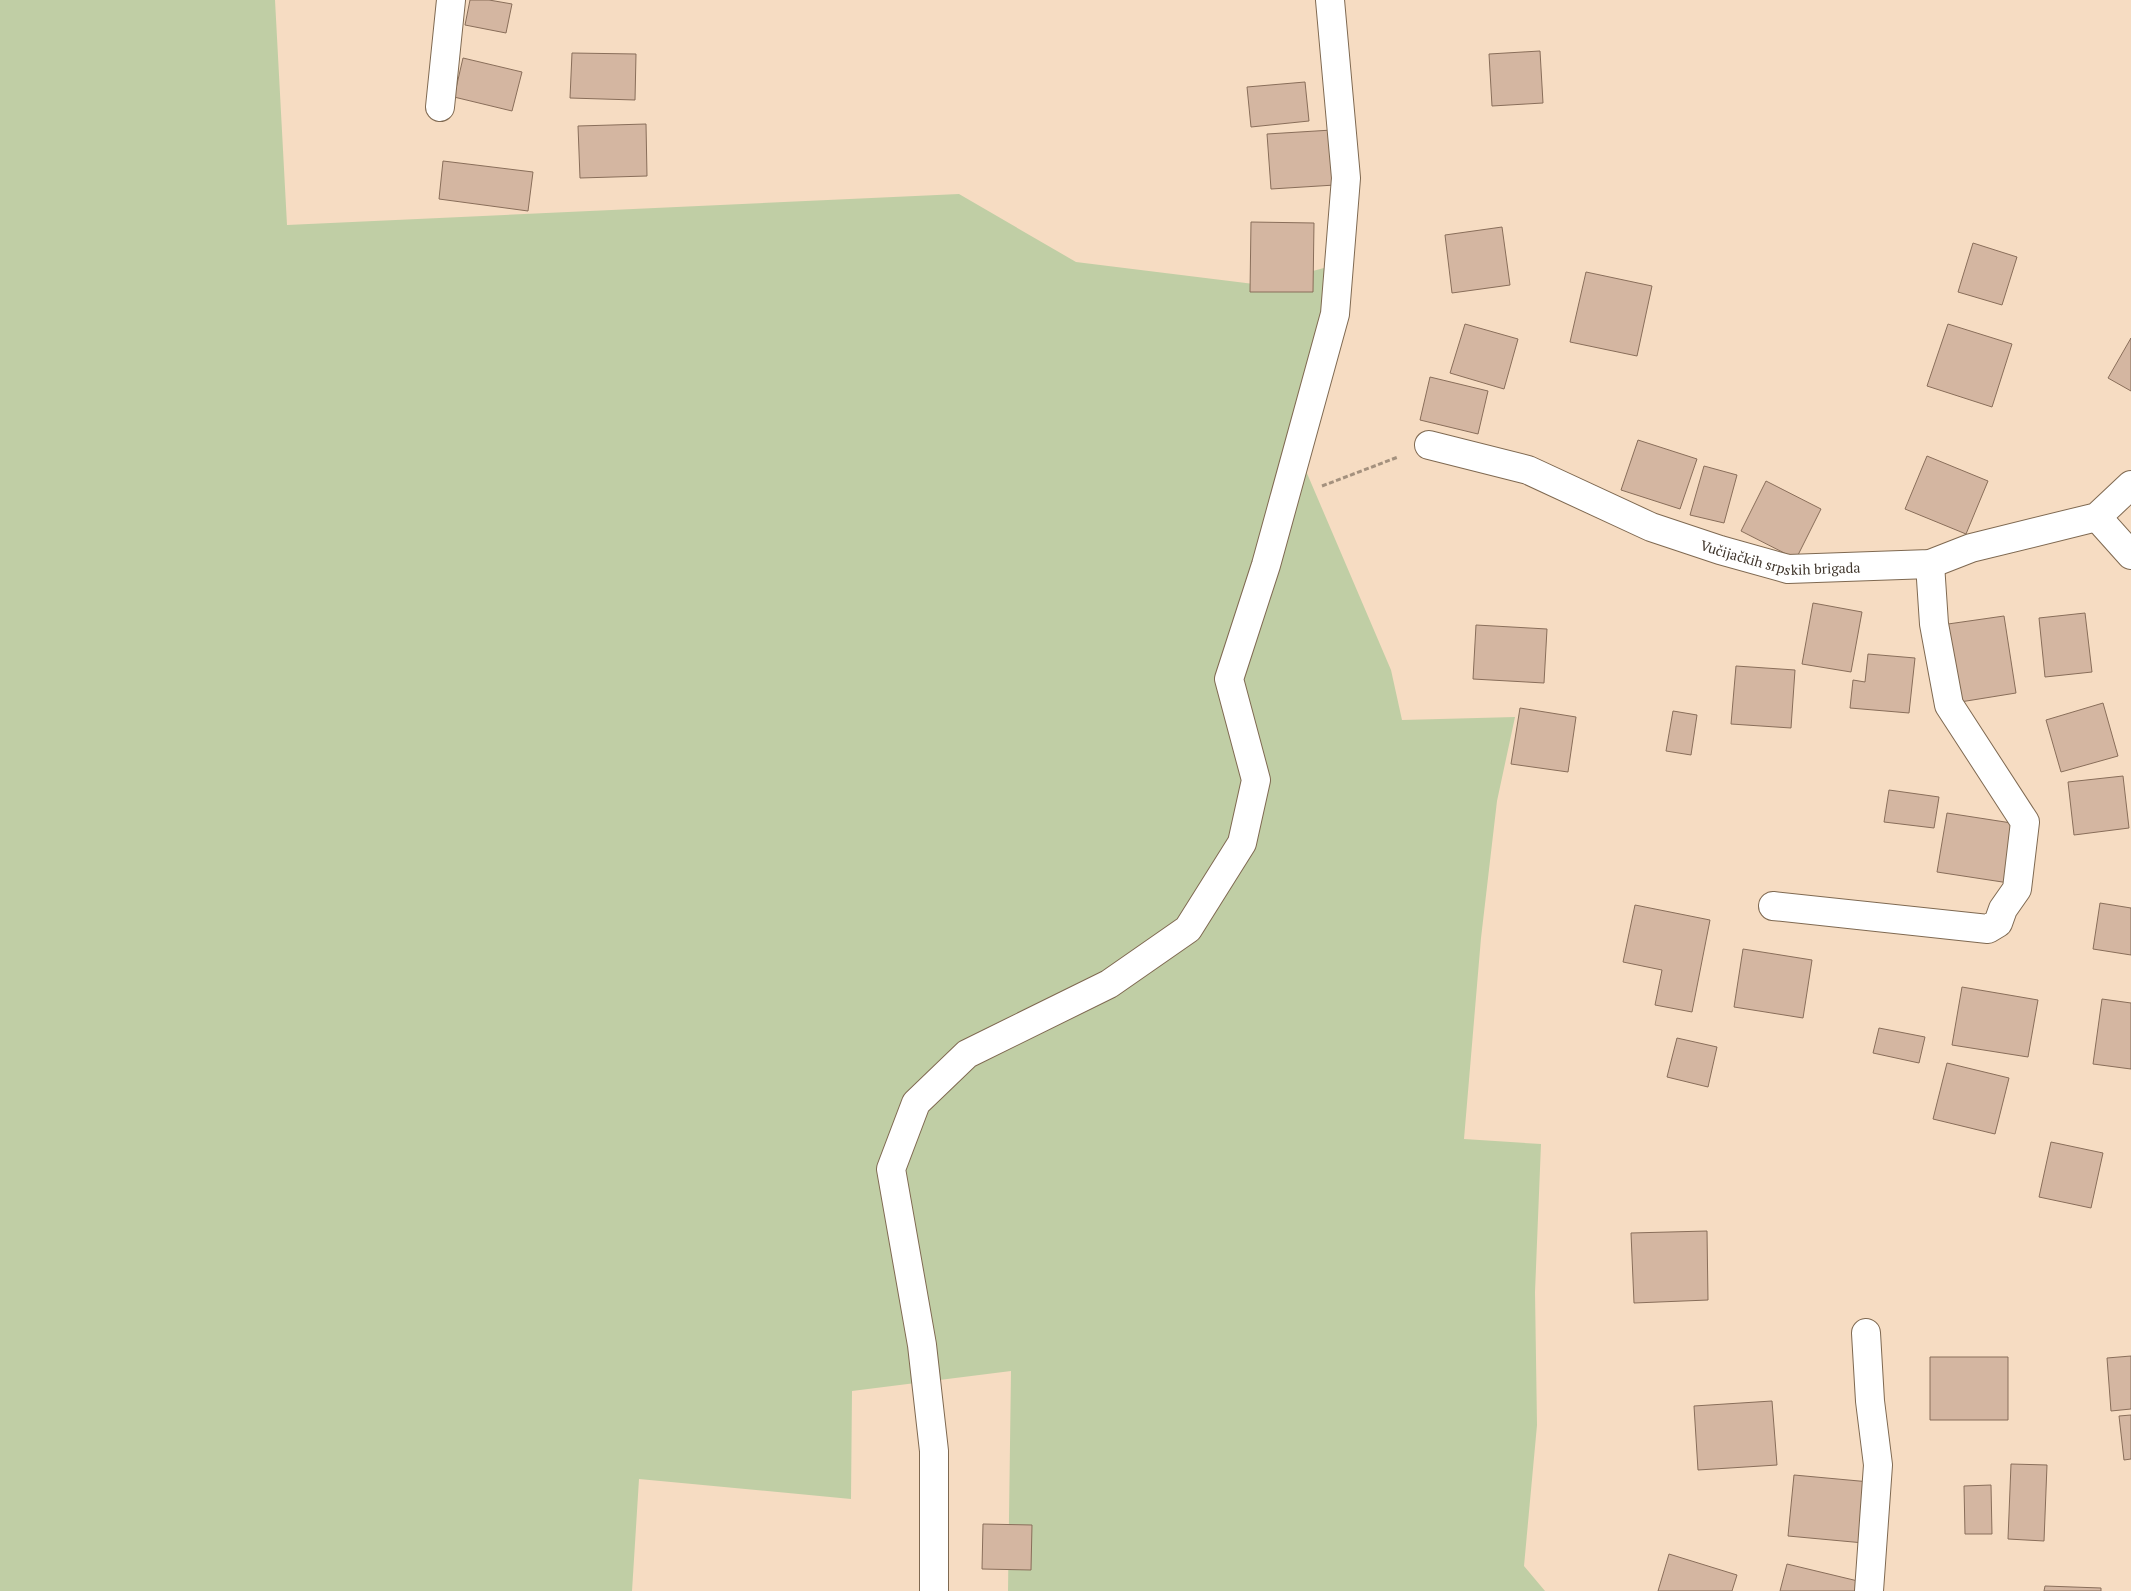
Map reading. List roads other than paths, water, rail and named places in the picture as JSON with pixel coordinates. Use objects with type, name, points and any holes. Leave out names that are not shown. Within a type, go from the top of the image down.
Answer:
[{"type":"street","points":[[440,107],[451,0]]},
{"type":"street","points":[[934,1591],[934,1451],[922,1345],[891,1169],[916,1103],[967,1054],[1109,984],[1188,929],[1242,843],[1256,780],[1229,679],[1284,500],[1335,314],[1346,178],[1330,0]]},
{"type":"street","name":"Vučijačkih srpskih brigada","points":[[1430,446],[1528,470],[1651,527],[1720,550],[1788,569],[1930,564],[1971,548],[2097,516],[2131,485]]},
{"type":"street","points":[[2097,516],[2131,555]]},
{"type":"street","points":[[1773,906],[1988,929],[1998,923],[2003,909],[2018,890],[2025,822],[1949,705],[1934,624],[1930,564]]},
{"type":"street","points":[[1866,1333],[1870,1401],[1878,1465],[1869,1591]]}]
